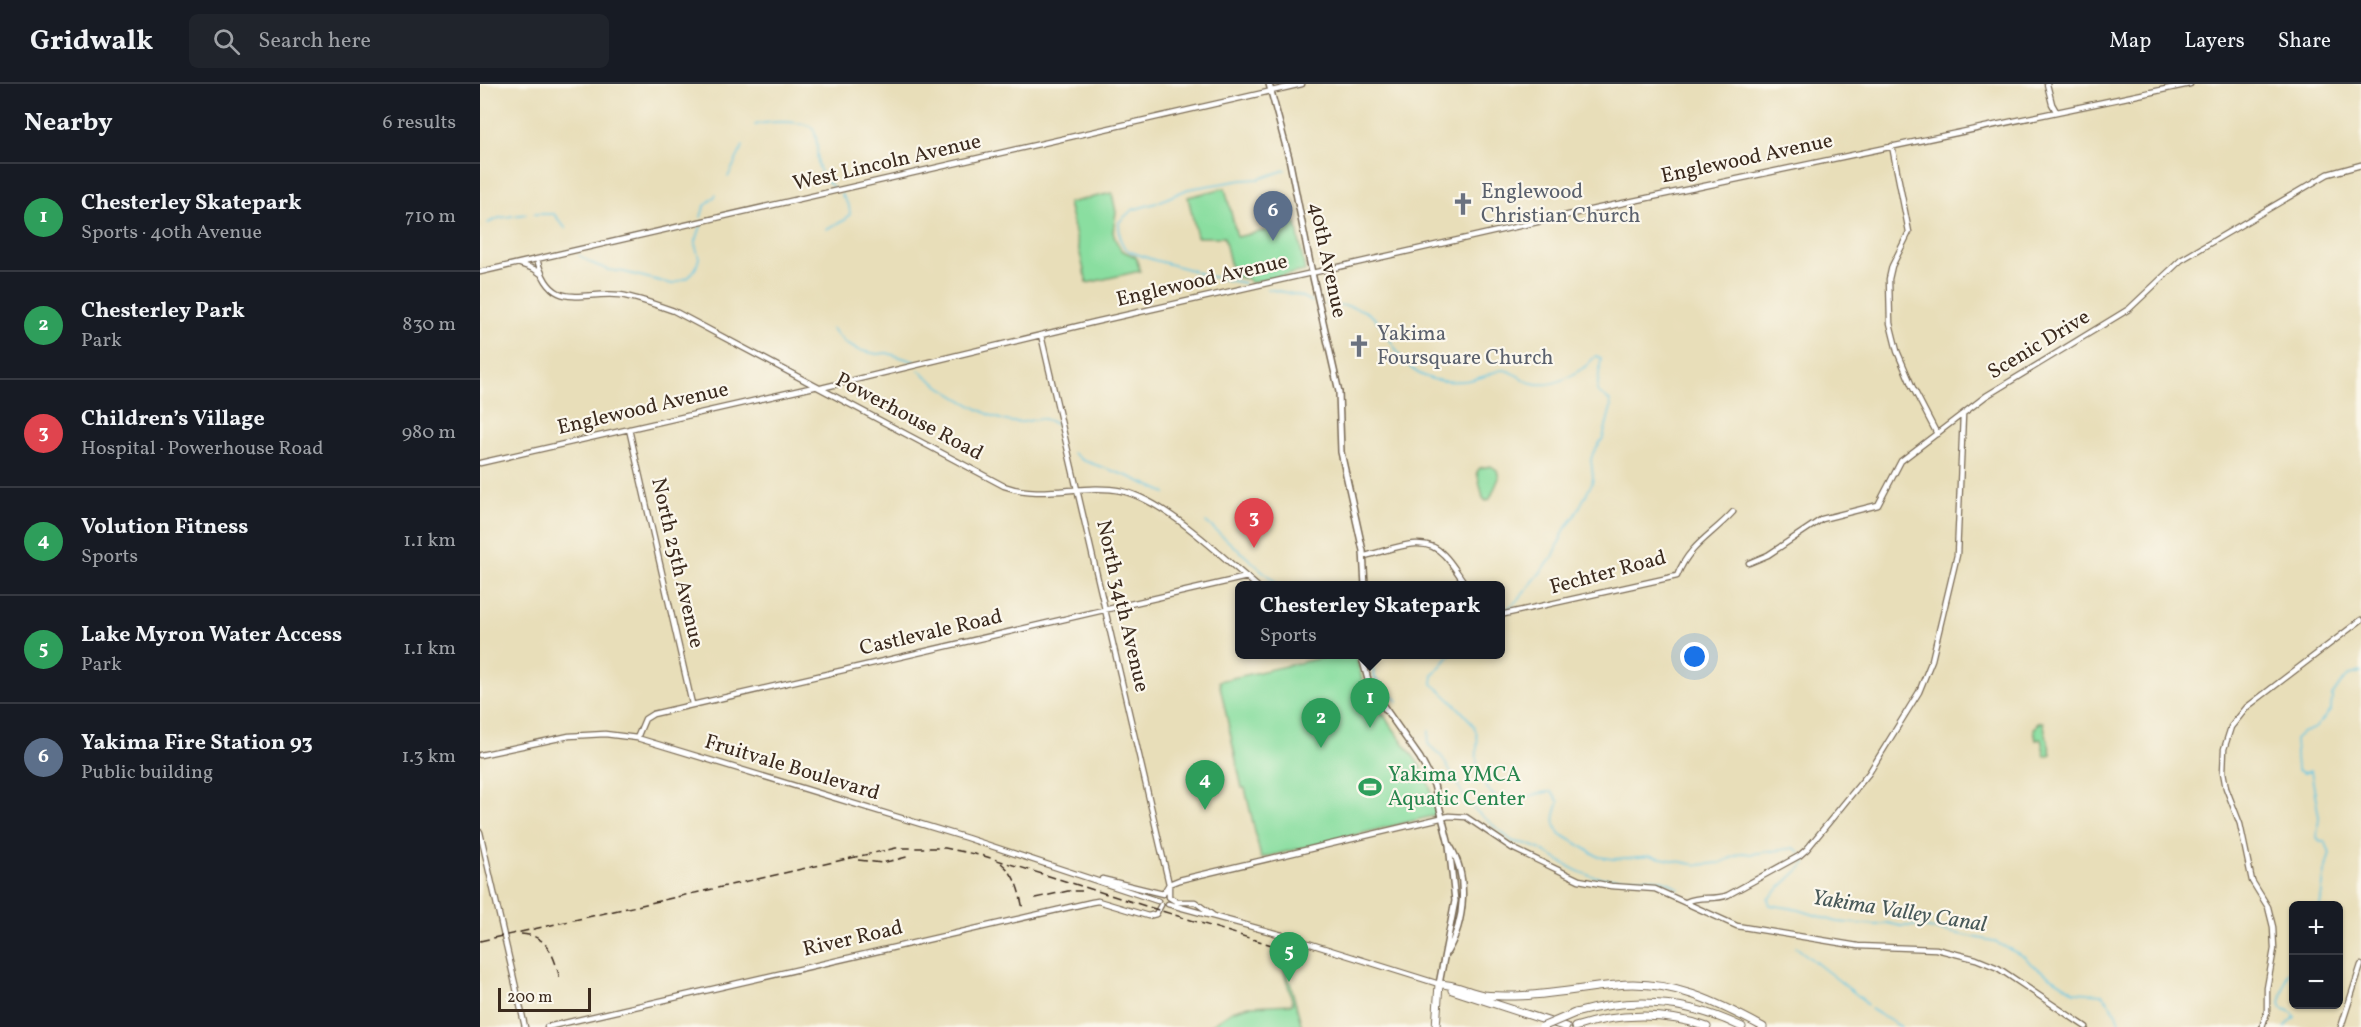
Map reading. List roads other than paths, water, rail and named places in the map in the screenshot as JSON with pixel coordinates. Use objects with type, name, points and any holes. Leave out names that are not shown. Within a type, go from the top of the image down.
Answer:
[{"type":"highway","points":[[1436,1027],[1439,984]]},
{"type":"highway","points":[[1439,984],[1566,1027]]},
{"type":"highway","points":[[1439,984],[1483,994],[1513,996],[1617,985],[1663,987],[1711,1000],[1763,1027]]},
{"type":"highway","points":[[1542,1027],[1575,1012],[1609,1004],[1658,1002],[1692,1008],[1742,1027]]},
{"type":"highway","points":[[1575,1027],[1627,1017],[1659,1017],[1707,1027]]},
{"type":"main road","name":"40th Avenue","points":[[1269,84],[1289,158],[1339,392],[1341,452],[1364,556],[1365,581]]},
{"type":"main road","points":[[1362,659],[1370,687],[1426,769],[1434,785],[1449,845],[1455,854],[1461,873],[1462,903],[1457,928],[1446,953],[1439,984]]},
{"type":"street","name":"West Lincoln Avenue","points":[[480,272],[1302,84]]},
{"type":"street","points":[[2047,84],[2056,111]]},
{"type":"street","name":"Englewood Avenue","points":[[821,388],[1041,335],[1606,206],[2190,84]]},
{"type":"street","points":[[1892,146],[1909,232],[1892,266],[1889,279],[1890,323],[1897,351],[1908,378],[1937,434]]},
{"type":"street","name":"Scenic Drive","points":[[1749,562],[1768,555],[1822,519],[1878,504],[1883,498],[1897,465],[1986,396],[2129,309],[2181,260],[2328,174],[2361,165]]},
{"type":"street","name":"Powerhouse Road","points":[[537,259],[541,274],[551,289],[566,297],[622,296],[674,311],[1004,486],[1028,492],[1123,491],[1153,503],[1170,513],[1251,581]]},
{"type":"street","name":"Powerhouse Road","points":[[517,264],[534,269],[541,274]]},
{"type":"street","name":"North 34th Avenue","points":[[1041,335],[1169,884]]},
{"type":"street","name":"Englewood Avenue","points":[[480,463],[814,386]]},
{"type":"street","points":[[1686,902],[1696,898],[1717,899],[1728,895],[1808,849],[1869,773],[1919,692],[1932,660],[1956,555],[1959,531],[1962,415]]},
{"type":"street","name":"North 25th Avenue","points":[[629,429],[692,704]]},
{"type":"street","name":"Fechter Road","points":[[1505,614],[1677,576],[1695,546],[1717,529],[1733,512]]},
{"type":"street","points":[[1364,556],[1418,543],[1432,545],[1444,554],[1464,581]]},
{"type":"street","name":"Castlevale Road","points":[[637,738],[647,716],[692,704],[1247,578]]},
{"type":"street","points":[[2262,1027],[2267,1012],[2267,988],[2274,949],[2273,927],[2268,907],[2252,881],[2244,836],[2227,791],[2223,772],[2223,749],[2231,727],[2247,707],[2361,620]]},
{"type":"street","name":"Fruitvale Boulevard","points":[[480,755],[569,736],[605,734],[637,738],[1090,877],[1160,903],[1246,924],[1439,984]]},
{"type":"street","points":[[1160,903],[1158,897],[1163,894],[1169,884],[1179,880],[1458,815],[1466,817],[1512,848],[1579,880],[1611,886],[1649,887],[1731,924],[1749,929],[1858,946],[1936,950],[1976,959],[1998,968],[2086,1027]]},
{"type":"street","points":[[480,832],[525,1027]]},
{"type":"street","name":"Fruitvale Boulevard","points":[[1090,877],[1111,880],[1163,894],[1177,902],[1194,902],[1216,918]]},
{"type":"street","points":[[1168,904],[1169,884]]},
{"type":"street","name":"River Road","points":[[547,1027],[1092,902],[1098,901],[1148,916],[1156,914],[1160,903]]},
{"type":"street","points":[[2341,1027],[2361,965]]},
{"type":"waterway","points":[[755,125],[785,122],[808,125],[813,128],[820,171],[833,187]]},
{"type":"waterway","points":[[728,177],[743,146]]},
{"type":"waterway","name":"Yakima Valley Canal","points":[[1244,283],[1207,276],[1131,252],[1124,247],[1120,239],[1119,222],[1132,210],[1156,203],[1188,189],[1259,179],[1285,170]]},
{"type":"waterway","points":[[826,229],[845,220],[850,214],[849,206],[841,194]]},
{"type":"waterway","points":[[701,217],[704,207],[716,195]]},
{"type":"waterway","points":[[488,223],[499,218],[526,214]]},
{"type":"waterway","points":[[534,214],[554,214],[566,229]]},
{"type":"waterway","points":[[579,255],[609,270],[672,284],[689,277],[696,268],[699,258],[695,244],[701,226]]},
{"type":"waterway","name":"Yakima Valley Canal","points":[[1268,289],[1298,295],[1312,302]]},
{"type":"waterway","name":"Yakima Valley Canal","points":[[1326,304],[1353,307],[1372,316],[1408,365],[1418,373],[1432,379],[1470,380],[1503,370],[1528,382],[1546,384],[1572,375],[1596,356],[1601,358],[1597,391],[1610,401],[1611,407],[1603,438],[1591,460],[1592,483],[1575,516],[1565,529],[1553,557],[1518,600],[1506,610]]},
{"type":"waterway","points":[[831,328],[846,344],[858,350],[877,354],[887,353],[916,362]]},
{"type":"waterway","points":[[919,370],[950,393],[1002,420],[1019,422],[1046,419],[1059,427]]},
{"type":"waterway","points":[[1073,453],[1082,460],[1166,493]]},
{"type":"waterway","points":[[1206,522],[1274,581]]},
{"type":"waterway","points":[[1370,659],[1375,678],[1398,701]]},
{"type":"waterway","name":"Yakima Valley Canal","points":[[1447,659],[1433,675],[1432,684],[1455,704],[1474,727],[1477,736],[1478,769],[1486,787],[1496,797],[1507,801],[1552,792],[1559,802],[1554,821],[1559,833],[1599,857],[1614,859],[1651,856],[1697,865],[1720,863],[1742,853],[1752,854],[1794,848],[1800,852]]},
{"type":"waterway","points":[[2321,901],[2330,854],[2326,843],[2317,837],[2319,817],[2311,771],[2304,773],[2297,770],[2295,740],[2302,733],[2315,728],[2331,710],[2332,696],[2341,683],[2350,675],[2361,672]]},
{"type":"waterway","points":[[1429,731],[1428,744],[1442,757],[1469,805],[1512,841],[1528,844],[1588,875],[1607,878],[1650,878],[1670,883],[1679,889]]},
{"type":"waterway","name":"Yakima Valley Canal","points":[[1803,856],[1806,863],[1768,899],[1770,905],[1796,909],[1837,922],[1919,926],[1993,941],[2025,957],[2031,964],[2075,992],[2102,994],[2115,1011],[2121,1027]]},
{"type":"waterway","points":[[1796,947],[1867,1005]]},
{"type":"waterway","points":[[2285,1027],[2295,1017],[2293,1013],[2282,1008],[2280,1003],[2289,972]]},
{"type":"waterway","points":[[1871,1009],[1901,1027]]},
{"type":"railway","points":[[480,941],[896,848],[945,848],[984,856],[1304,955]]},
{"type":"railway","points":[[858,860],[882,863],[911,856]]},
{"type":"railway","points":[[1001,863],[1013,878],[1023,909]]},
{"type":"railway","points":[[1035,898],[1068,891],[1082,891]]},
{"type":"railway","points":[[521,934],[538,938],[544,943],[552,955],[560,979]]},
{"type":"place","name":"Englewood Christian Church","points":[[1463,204]]},
{"type":"place","name":"Yakima Fire Station 93","points":[[1273,241]]},
{"type":"place","name":"Yakima Foursquare Church","points":[[1359,346]]},
{"type":"place","name":"Children’s Village","points":[[1254,548]]},
{"type":"place","name":"Chesterley Skatepark","points":[[1370,728]]},
{"type":"place","name":"Chesterley Park","points":[[1321,748]]},
{"type":"place","name":"Yakima YMCA Aquatic Center","points":[[1370,787]]},
{"type":"place","name":"Volution Fitness","points":[[1205,810]]},
{"type":"place","name":"Lake Myron Water Access","points":[[1289,982]]}]
